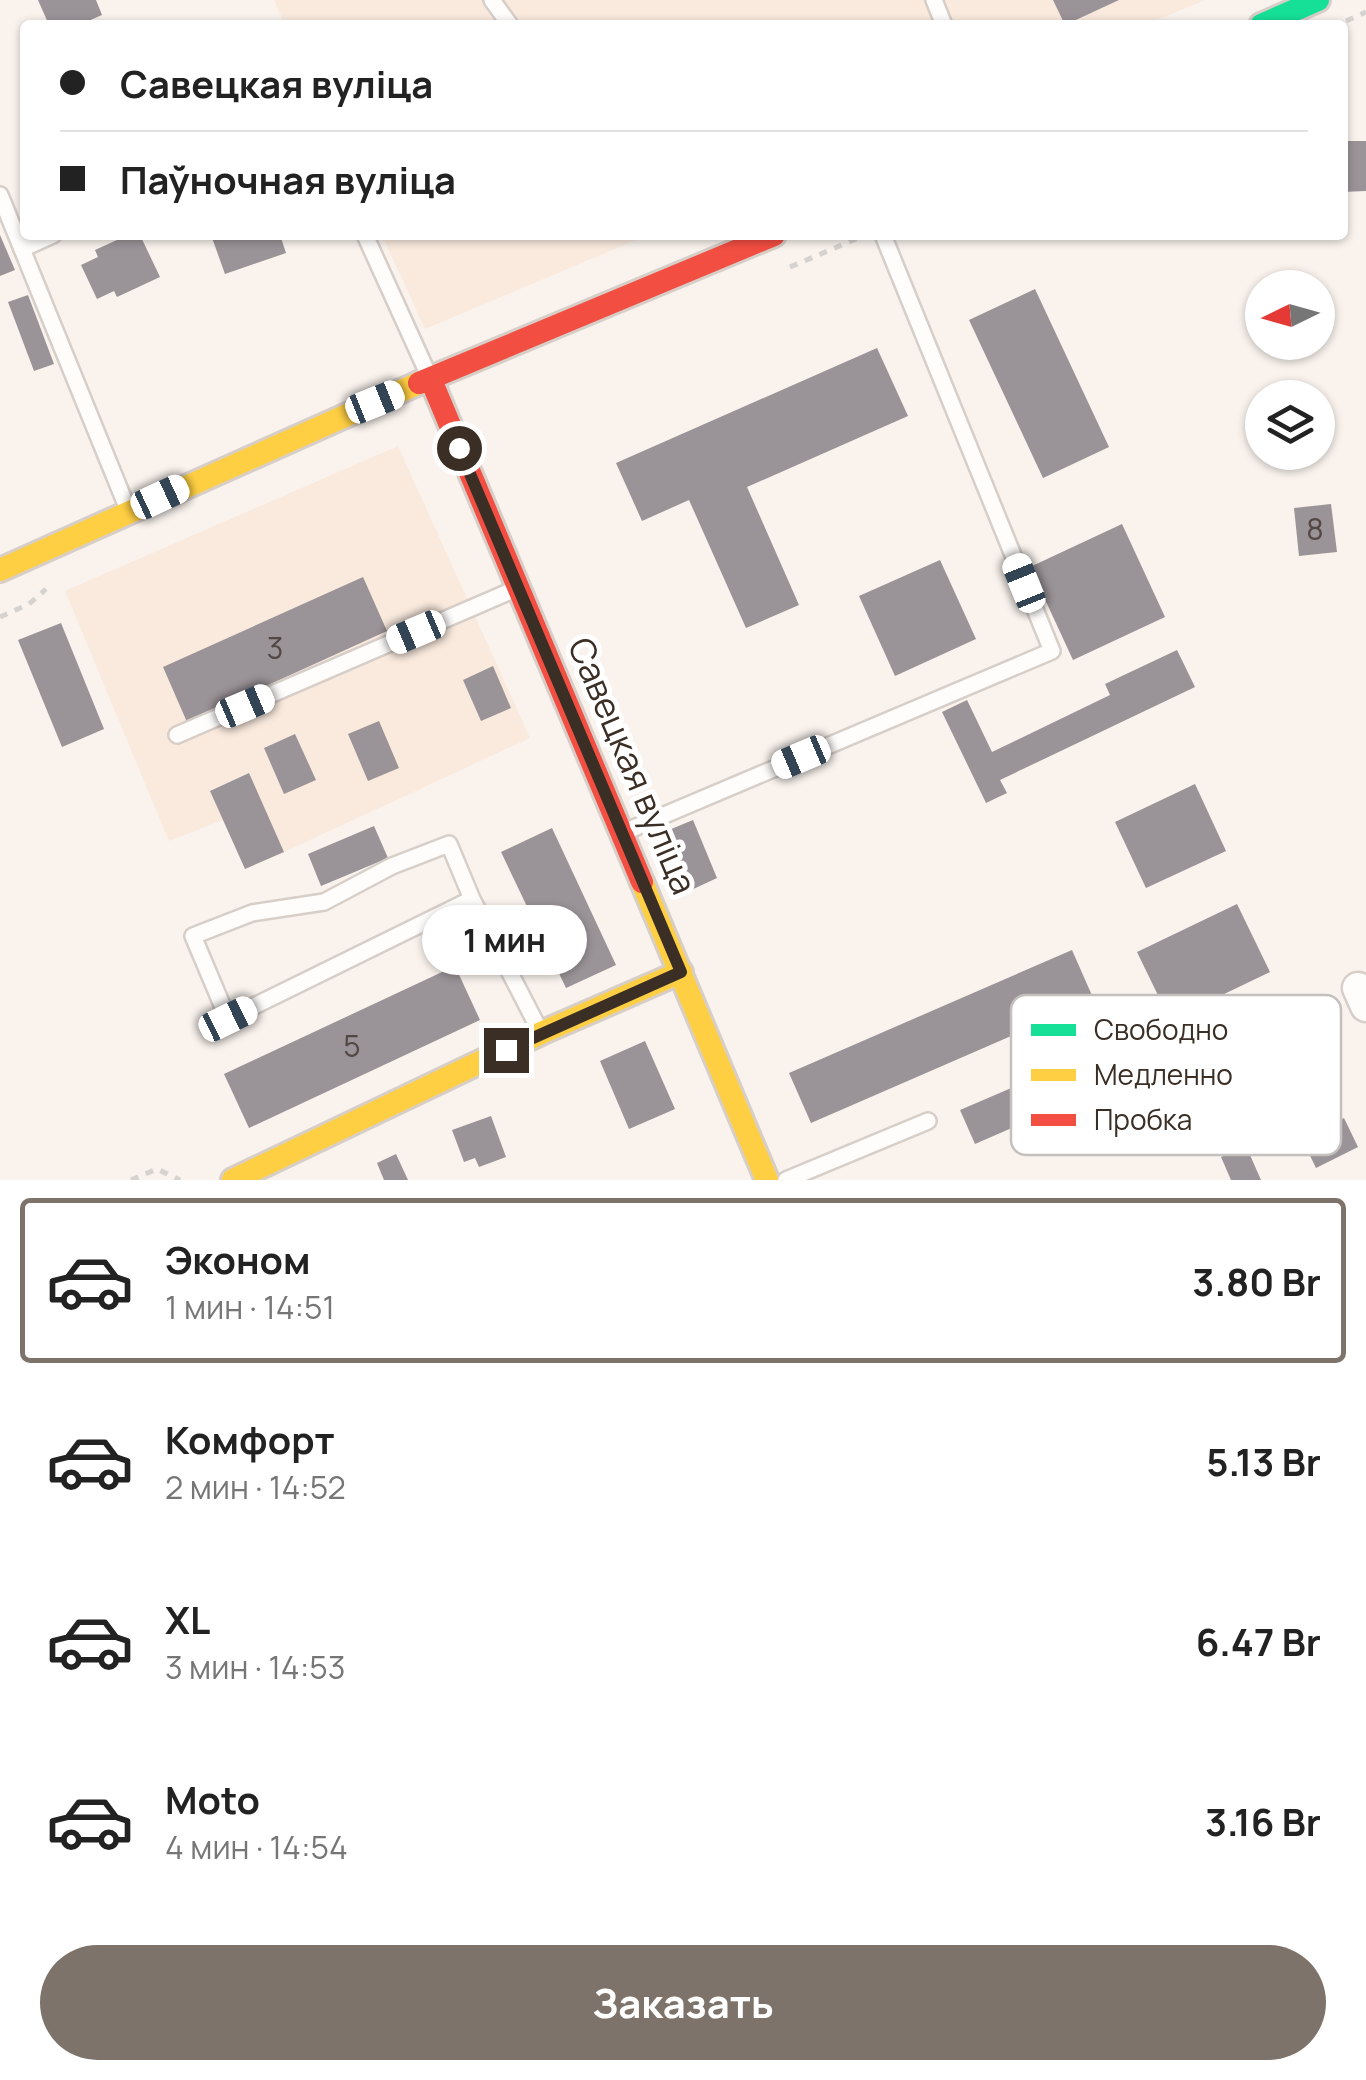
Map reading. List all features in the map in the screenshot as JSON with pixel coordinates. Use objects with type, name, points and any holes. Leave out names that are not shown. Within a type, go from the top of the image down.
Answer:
[{"type":"street","points":[[1272,20],[1318,0]]},
{"type":"street","points":[[0,570],[253,454],[762,240]]},
{"type":"street","name":"Савецкая вуліца","points":[[431,380],[767,1180]]},
{"type":"street","points":[[233,1180],[540,1033],[681,972]]},
{"type":"lane","points":[[0,195],[129,512]]},
{"type":"lane","points":[[22,250],[43,240]]},
{"type":"lane","points":[[367,240],[431,380]]},
{"type":"lane","points":[[622,833],[1052,651],[886,240]]},
{"type":"lane","points":[[177,735],[518,588]]},
{"type":"lane","points":[[472,899],[228,1019],[194,936],[252,912],[324,902],[392,866],[449,844],[472,899],[540,1033]]},
{"type":"lane","points":[[786,1180],[928,1121]]},
{"type":"path","points":[[131,1180],[157,1169],[180,1180]]},
{"type":"shaded area","points":[[274,0],[1205,0],[1157,20],[283,20]]},
{"type":"shaded area","points":[[384,240],[636,240],[425,329]]},
{"type":"shaded area","points":[[398,446],[530,738],[284,852],[248,773],[210,791],[223,820],[169,841],[65,591]]},
{"type":"building","points":[[38,0],[96,0],[102,15],[90,20],[47,20]]},
{"type":"building","points":[[1053,0],[1119,0],[1076,20],[1063,20]]},
{"type":"building","points":[[1348,141],[1366,141],[1366,191],[1348,192]]},
{"type":"building","points":[[0,235],[15,270],[0,276]]},
{"type":"building","points":[[117,240],[142,240],[160,277],[117,297],[114,291],[97,299],[81,265],[98,257],[95,250]]},
{"type":"building","points":[[213,240],[282,240],[286,253],[225,274]]},
{"type":"building","points":[[1035,289],[1109,447],[1043,478],[969,320]]},
{"type":"building","points":[[28,295],[54,364],[34,371],[8,302]]},
{"type":"building","points":[[877,348],[908,416],[747,487],[799,605],[746,628],[689,500],[642,521],[616,463]]},
{"type":"building","points":[[1331,504],[1337,552],[1299,556],[1294,508]]},
{"type":"building","points":[[1122,524],[1165,617],[1073,660],[1030,567]]},
{"type":"building","points":[[940,560],[976,639],[895,676],[859,596]]},
{"type":"building","points":[[363,577],[387,631],[187,722],[163,667]]},
{"type":"building","points":[[61,623],[104,729],[62,747],[18,640]]},
{"type":"building","points":[[1177,650],[1195,687],[1000,780],[1007,793],[986,803],[942,712],[967,700],[992,752],[1110,695],[1105,684]]},
{"type":"building","points":[[493,666],[511,708],[481,721],[463,680]]},
{"type":"building","points":[[379,721],[399,768],[368,781],[348,734]]},
{"type":"building","points":[[295,734],[316,780],[284,794],[264,748]]},
{"type":"building","points":[[249,773],[284,852],[245,869],[210,791]]},
{"type":"building","points":[[1195,784],[1226,851],[1146,888],[1115,822]]},
{"type":"building","points":[[693,820],[717,878],[689,891],[664,832]]},
{"type":"building","points":[[374,826],[388,858],[321,886],[308,854]]},
{"type":"building","points":[[552,828],[616,965],[566,988],[501,852]]},
{"type":"building","points":[[1237,904],[1270,972],[1222,995],[1158,995],[1137,952]]},
{"type":"building","points":[[1072,950],[1092,995],[1011,995],[1011,1036],[811,1123],[789,1073]]},
{"type":"building","points":[[455,966],[480,1020],[249,1128],[224,1074]]},
{"type":"building","points":[[645,1041],[675,1109],[629,1129],[600,1061]]},
{"type":"building","points":[[1011,1088],[1011,1128],[975,1144],[960,1110]]},
{"type":"building","points":[[491,1116],[506,1157],[479,1167],[475,1158],[464,1162],[452,1130]]},
{"type":"building","points":[[1344,1118],[1358,1147],[1316,1168],[1310,1155],[1341,1155]]},
{"type":"building","points":[[396,1154],[408,1180],[384,1180],[377,1163]]},
{"type":"building","points":[[1250,1155],[1261,1180],[1231,1180],[1221,1157]]},
{"type":"traffic: fast","points":[[1272,20],[1318,0]]},
{"type":"traffic: slow","points":[[0,570],[419,383]]},
{"type":"traffic: slow","points":[[642,882],[767,1180]]},
{"type":"traffic: slow","points":[[233,1180],[541,1033],[681,972]]},
{"type":"traffic: jam","points":[[419,383],[762,240]]},
{"type":"traffic: jam","points":[[431,380],[642,882]]},
{"type":"route","points":[[459,448],[681,972],[506,1050]]}]
